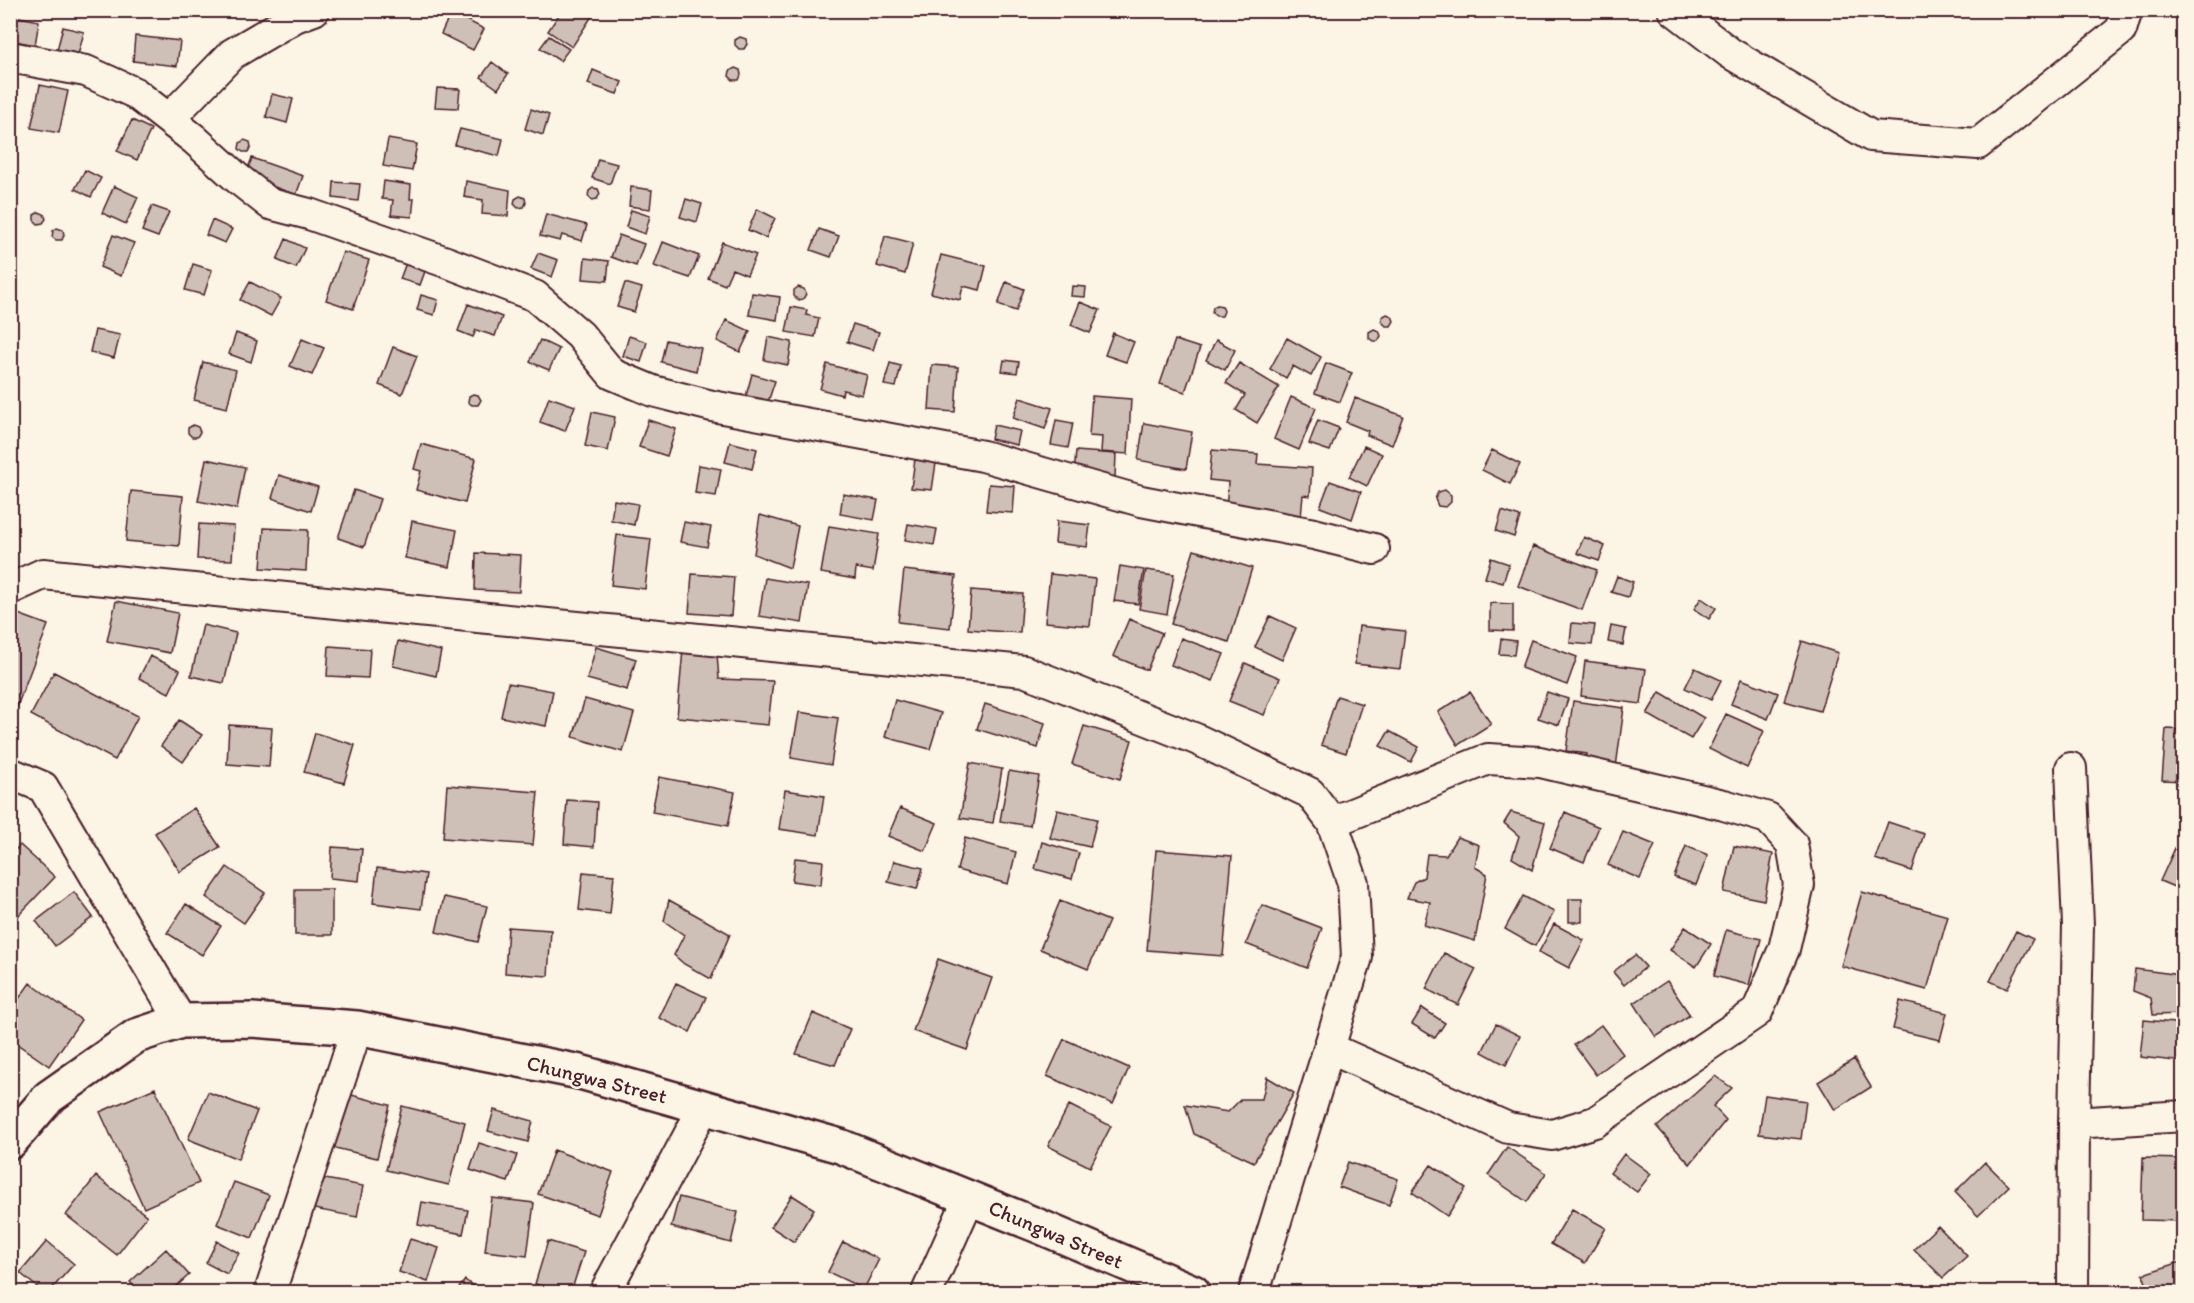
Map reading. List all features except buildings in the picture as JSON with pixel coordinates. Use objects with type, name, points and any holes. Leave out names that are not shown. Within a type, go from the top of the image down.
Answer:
[{"type":"street","points":[[169,119],[232,54],[295,16],[314,10]]},
{"type":"street","points":[[1674,10],[1730,53],[1871,136],[1978,144],[2121,30],[2127,10]]},
{"type":"street","points":[[10,57],[86,71],[135,93],[194,138],[237,178],[270,204],[309,214],[449,263],[535,297],[580,335],[612,374],[653,391],[712,406],[983,456],[1141,501],[1314,534],[1374,549]]},
{"type":"street","points":[[10,589],[43,574],[1024,671],[1196,739],[1310,793],[1332,822],[1353,883],[1357,957],[1254,1293]]},
{"type":"street","points":[[1329,1048],[1508,1128],[1552,1135],[1595,1122],[1757,1012],[1784,949],[1799,885],[1792,844],[1768,818],[1724,805],[1540,762],[1488,759],[1332,822]]},
{"type":"street","points":[[2071,768],[2078,925],[2073,1293]]},
{"type":"street","points":[[10,774],[42,787],[181,1021]]},
{"type":"street","name":"Chungwa Street","points":[[10,1142],[49,1097],[136,1036],[181,1021],[252,1020],[357,1028],[580,1072],[840,1146],[1193,1293]]},
{"type":"street","points":[[270,1293],[357,1028]]},
{"type":"street","points":[[605,1293],[704,1107]]},
{"type":"street","points":[[2074,1123],[2184,1116]]},
{"type":"street","points":[[927,1293],[969,1198]]}]
